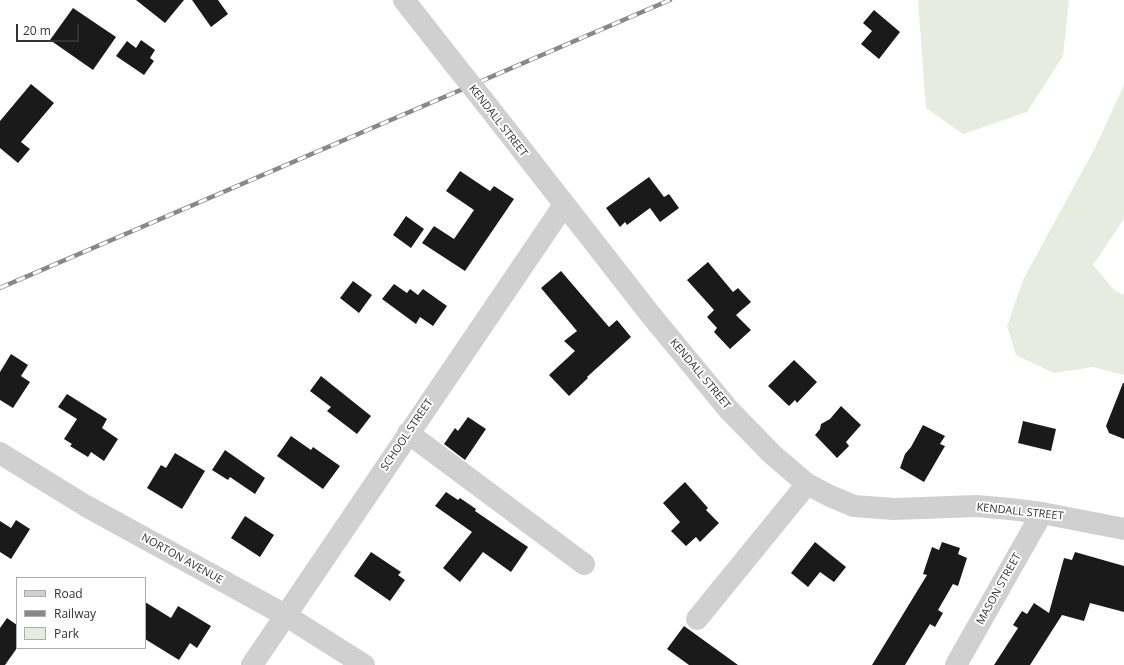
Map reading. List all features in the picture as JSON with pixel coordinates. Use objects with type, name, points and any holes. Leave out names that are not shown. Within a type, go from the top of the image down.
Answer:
[{"type":"street","name":"KENDALL STREET","points":[[404,0],[655,320],[729,410],[773,455],[807,484],[854,506],[894,509],[977,506],[1042,513],[1124,529]]},
{"type":"street","name":"SCHOOL STREET","points":[[252,665],[564,205]]},
{"type":"street","points":[[408,433],[584,564]]},
{"type":"street","name":"NORTON AVENUE","points":[[0,454],[86,506],[285,616],[364,665]]},
{"type":"street","points":[[697,619],[807,484]]},
{"type":"street","name":"MASON STREET","points":[[956,665],[1042,513]]},
{"type":"green space","points":[[918,0],[1069,0],[1063,56],[1027,112],[963,134],[926,108]]},
{"type":"green space","points":[[1124,85],[1124,219],[1093,265],[1115,291],[1124,295],[1124,375],[1093,367],[1054,373],[1016,355],[1007,326],[1023,280],[1096,146]]},
{"type":"building","points":[[136,0],[184,0],[165,23]]},
{"type":"building","points":[[192,0],[218,0],[228,14],[211,27]]},
{"type":"building","points":[[73,8],[116,37],[93,70],[50,40]]},
{"type":"building","points":[[874,10],[900,32],[879,59],[861,44],[872,31],[863,23]]},
{"type":"building","points":[[141,40],[155,50],[150,58],[154,61],[144,75],[116,56],[127,41],[136,48]]},
{"type":"building","points":[[31,84],[54,103],[21,142],[30,149],[18,163],[0,148],[0,121]]},
{"type":"building","points":[[460,171],[490,191],[494,186],[514,199],[465,271],[422,243],[434,226],[454,239],[474,210],[446,191]]},
{"type":"building","points":[[649,177],[664,197],[669,194],[679,208],[660,222],[650,208],[627,225],[625,222],[620,227],[606,208]]},
{"type":"building","points":[[406,216],[424,229],[411,248],[393,235]]},
{"type":"building","points":[[708,262],[733,292],[738,288],[751,302],[736,315],[751,330],[730,349],[714,332],[717,328],[707,317],[714,310],[687,280]]},
{"type":"building","points":[[561,271],[609,327],[617,320],[631,337],[587,377],[588,378],[569,396],[549,375],[575,351],[564,341],[577,331],[541,288]]},
{"type":"building","points":[[353,281],[372,295],[359,313],[340,298]]},
{"type":"building","points":[[394,284],[407,293],[410,289],[418,295],[423,289],[447,306],[433,326],[420,317],[416,324],[382,299]]},
{"type":"building","points":[[11,354],[28,365],[21,376],[30,382],[13,408],[0,400],[0,372]]},
{"type":"building","points":[[794,360],[817,382],[797,403],[795,400],[789,406],[768,386]]},
{"type":"building","points":[[321,376],[371,416],[357,434],[327,411],[331,407],[310,391]]},
{"type":"building","points":[[1123,383],[1124,439],[1109,433],[1106,426]]},
{"type":"building","points":[[67,394],[107,419],[102,428],[118,439],[104,461],[91,452],[88,457],[70,446],[72,444],[64,439],[77,419],[58,407]]},
{"type":"building","points":[[841,406],[861,425],[846,442],[849,446],[837,458],[815,435],[820,429],[821,424],[830,419]]},
{"type":"building","points":[[468,417],[486,429],[465,460],[444,444],[455,428],[458,431]]},
{"type":"building","points":[[1023,421],[1056,429],[1051,451],[1018,443]]},
{"type":"building","points":[[923,425],[945,436],[940,444],[945,446],[924,482],[900,468],[905,454],[911,447]]},
{"type":"building","points":[[291,436],[311,450],[313,447],[340,466],[323,489],[277,456]]},
{"type":"building","points":[[225,450],[265,478],[255,494],[230,477],[228,480],[212,470]]},
{"type":"building","points":[[175,453],[205,471],[182,509],[147,488],[161,465],[166,468]]},
{"type":"building","points":[[685,482],[708,508],[706,510],[719,523],[700,542],[696,537],[686,546],[671,531],[680,522],[663,503]]},
{"type":"building","points":[[446,492],[458,500],[460,498],[476,509],[475,511],[528,547],[511,572],[483,552],[460,582],[443,568],[472,532],[435,506]]},
{"type":"building","points":[[245,516],[274,535],[260,557],[231,538]]},
{"type":"building","points":[[16,520],[30,529],[11,559],[0,552],[0,521],[11,528]]},
{"type":"building","points":[[815,542],[846,567],[834,582],[820,572],[808,587],[791,573]]},
{"type":"building","points":[[942,542],[960,548],[958,554],[967,558],[958,586],[953,584],[938,610],[943,613],[935,627],[930,624],[905,665],[872,665],[927,575],[923,574],[932,547],[939,550]]},
{"type":"building","points":[[371,552],[401,572],[398,575],[405,580],[390,601],[354,576]]},
{"type":"building","points":[[1075,552],[1124,566],[1124,612],[1090,603],[1084,621],[1062,615],[1030,665],[994,665],[1018,628],[1013,625],[1022,611],[1027,614],[1034,603],[1049,613],[1064,558],[1072,560]]},
{"type":"building","points":[[146,603],[171,618],[178,606],[211,626],[197,648],[190,643],[179,660],[146,640]]},
{"type":"building","points":[[7,618],[16,624],[16,649],[5,665],[0,665],[0,628]]},
{"type":"building","points":[[684,626],[738,665],[689,665],[667,649]]},
{"type":"railway","points":[[0,288],[670,0]]}]
